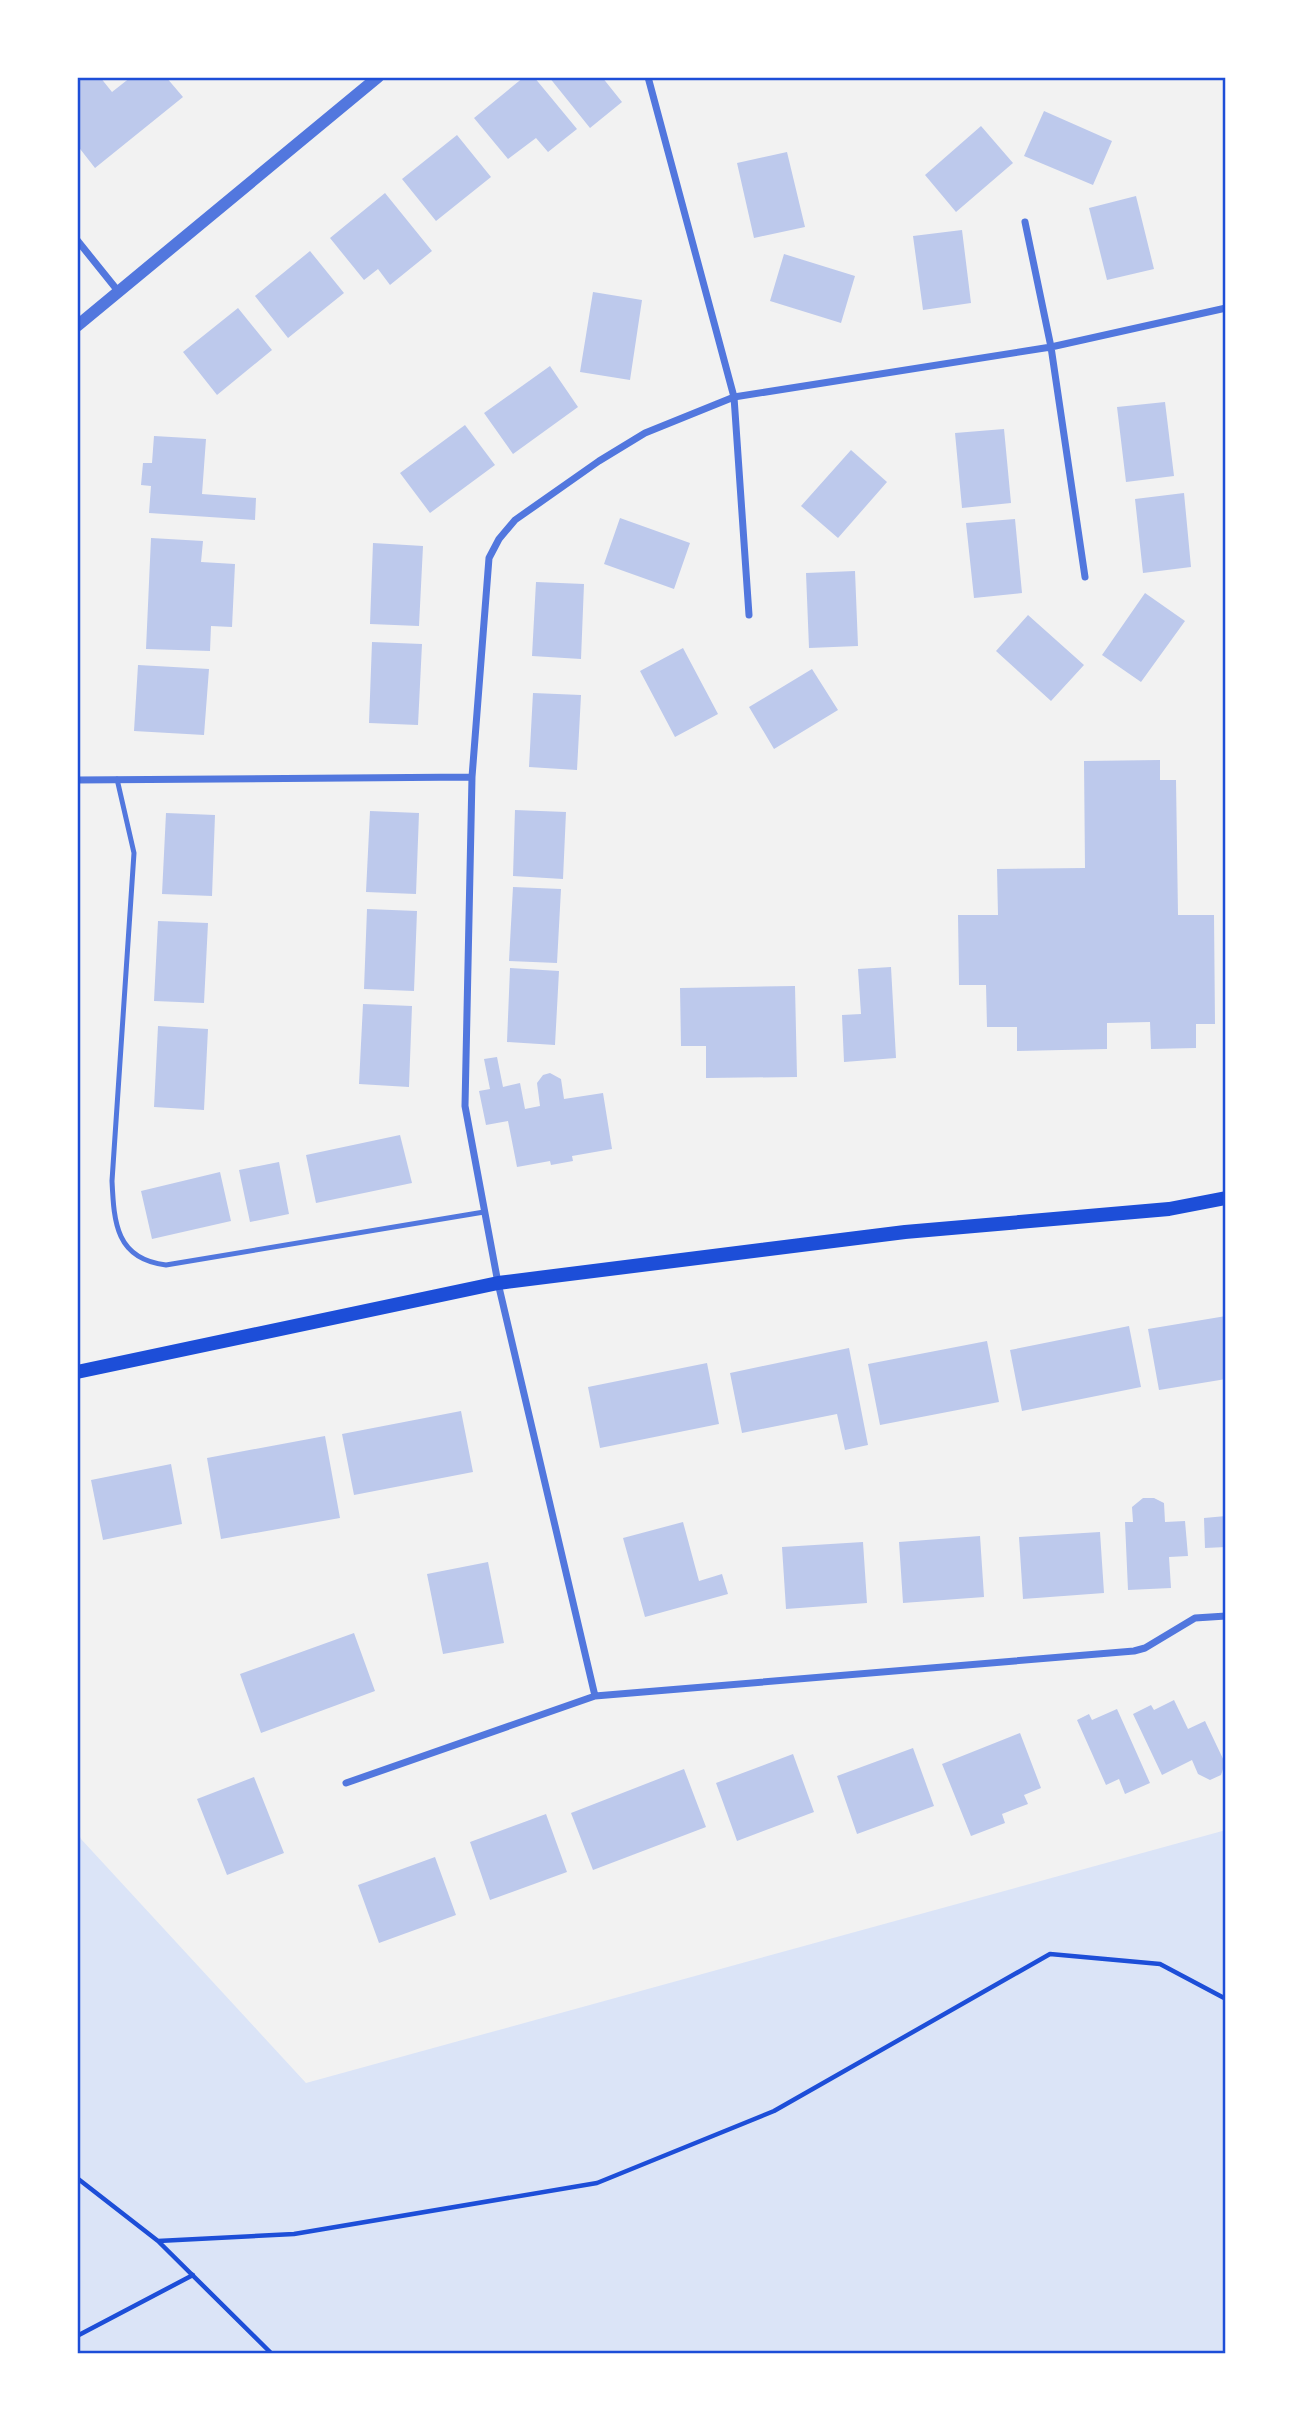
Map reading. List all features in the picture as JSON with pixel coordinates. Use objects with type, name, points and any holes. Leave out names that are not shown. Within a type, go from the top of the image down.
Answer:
[{"type":"main road","points":[[77,1372],[498,1283],[905,1232],[1169,1209],[1226,1198]]},
{"type":"street","points":[[77,326],[378,77]]},
{"type":"street","points":[[648,77],[734,397],[749,615]]},
{"type":"street","points":[[1025,222],[1051,348],[1084,576]]},
{"type":"street","points":[[77,240],[118,291]]},
{"type":"street","points":[[595,1696],[498,1283],[465,1106],[472,777],[489,558],[499,538],[515,520],[599,461],[645,433],[734,397],[1051,348],[1226,308]]},
{"type":"street","points":[[77,780],[472,777]]},
{"type":"street","points":[[346,1783],[595,1696],[1134,1651],[1145,1648],[1195,1618],[1226,1616]]},
{"type":"lane","points":[[117,779],[134,853],[112,1181],[114,1214],[127,1248],[149,1263],[166,1265],[484,1212]]},
{"type":"path","points":[[158,2241],[294,2234],[597,2183],[774,2111],[1050,1954],[1160,1964],[1226,1999]]},
{"type":"path","points":[[77,2178],[158,2241],[272,2354]]},
{"type":"path","points":[[77,2336],[192,2275]]},
{"type":"shaded area","points":[[1226,1830],[1226,2354],[77,2354],[77,1831],[81,1839],[306,2083]]},
{"type":"building","points":[[77,77],[100,77],[112,92],[131,77],[166,77],[183,97],[95,168],[77,145]]},
{"type":"building","points":[[524,77],[534,77],[577,129],[548,152],[536,138],[508,159],[474,118]]},
{"type":"building","points":[[549,77],[602,77],[622,102],[590,128]]},
{"type":"building","points":[[1044,111],[1112,141],[1093,185],[1024,156]]},
{"type":"building","points":[[981,126],[1013,163],[956,212],[925,175]]},
{"type":"building","points":[[457,135],[491,177],[436,221],[402,179]]},
{"type":"building","points":[[787,152],[805,227],[754,238],[737,163]]},
{"type":"building","points":[[385,193],[432,251],[390,285],[378,269],[364,280],[330,238]]},
{"type":"building","points":[[1136,196],[1154,269],[1107,280],[1089,208]]},
{"type":"building","points":[[962,230],[971,303],[923,310],[913,236]]},
{"type":"building","points":[[310,251],[344,293],[288,338],[255,296]]},
{"type":"building","points":[[784,254],[855,276],[841,323],[770,301]]},
{"type":"building","points":[[593,292],[642,300],[630,380],[580,372]]},
{"type":"building","points":[[238,308],[272,350],[217,395],[183,352]]},
{"type":"building","points":[[550,366],[578,407],[513,454],[484,413]]},
{"type":"building","points":[[1165,402],[1174,476],[1126,482],[1117,407]]},
{"type":"building","points":[[465,425],[495,465],[430,513],[400,473]]},
{"type":"building","points":[[1004,429],[1011,503],[962,508],[955,433]]},
{"type":"building","points":[[154,436],[206,439],[202,494],[256,498],[255,520],[149,513],[151,486],[141,485],[143,463],[152,463]]},
{"type":"building","points":[[851,450],[887,482],[838,538],[801,506]]},
{"type":"building","points":[[1184,493],[1191,567],[1143,573],[1135,499]]},
{"type":"building","points":[[620,518],[690,543],[674,589],[604,564]]},
{"type":"building","points":[[1015,519],[1022,593],[974,598],[966,523]]},
{"type":"building","points":[[151,538],[203,541],[201,562],[235,564],[232,627],[211,626],[210,651],[146,649]]},
{"type":"building","points":[[373,543],[423,546],[419,626],[370,624]]},
{"type":"building","points":[[855,571],[858,646],[809,648],[806,573]]},
{"type":"building","points":[[536,582],[584,584],[581,659],[532,656]]},
{"type":"building","points":[[1145,593],[1185,621],[1141,682],[1102,655]]},
{"type":"building","points":[[1028,615],[1084,665],[1051,701],[996,651]]},
{"type":"building","points":[[372,642],[422,644],[418,725],[369,723]]},
{"type":"building","points":[[683,648],[718,714],[675,737],[640,671]]},
{"type":"building","points":[[138,665],[209,669],[204,735],[134,731]]},
{"type":"building","points":[[812,669],[838,710],[774,749],[749,707]]},
{"type":"building","points":[[533,693],[581,695],[577,770],[529,767]]},
{"type":"building","points":[[1160,760],[1160,780],[1176,780],[1178,915],[1214,915],[1215,1024],[1196,1024],[1196,1048],[1151,1049],[1150,1022],[1107,1023],[1107,1049],[1017,1051],[1017,1027],[987,1027],[986,985],[959,985],[958,915],[998,915],[997,869],[1085,868],[1084,761]]},
{"type":"building","points":[[515,810],[566,812],[563,879],[513,876]]},
{"type":"building","points":[[370,811],[419,813],[416,894],[366,892]]},
{"type":"building","points":[[166,813],[215,815],[212,896],[162,894]]},
{"type":"building","points":[[513,887],[561,889],[557,963],[509,961]]},
{"type":"building","points":[[367,909],[417,911],[414,991],[364,989]]},
{"type":"building","points":[[158,921],[208,923],[204,1003],[154,1001]]},
{"type":"building","points":[[891,967],[896,1058],[844,1062],[842,1015],[861,1014],[858,969]]},
{"type":"building","points":[[510,968],[559,971],[555,1045],[507,1042]]},
{"type":"building","points":[[795,986],[797,1077],[706,1078],[706,1046],[681,1046],[680,988]]},
{"type":"building","points":[[363,1004],[412,1006],[409,1087],[359,1084]]},
{"type":"building","points":[[158,1026],[208,1029],[204,1110],[154,1107]]},
{"type":"building","points":[[497,1057],[503,1087],[520,1083],[525,1109],[540,1106],[537,1083],[543,1075],[550,1073],[561,1079],[564,1099],[603,1093],[612,1149],[572,1156],[573,1161],[551,1165],[550,1161],[517,1167],[508,1121],[486,1125],[479,1091],[490,1089],[484,1059]]},
{"type":"building","points":[[400,1135],[412,1183],[316,1203],[306,1155]]},
{"type":"building","points":[[279,1162],[289,1214],[250,1222],[239,1170]]},
{"type":"building","points":[[220,1172],[231,1221],[152,1239],[141,1191]]},
{"type":"building","points":[[1226,1316],[1226,1379],[1159,1390],[1148,1329]]},
{"type":"building","points":[[1129,1326],[1141,1387],[1022,1411],[1010,1350]]},
{"type":"building","points":[[987,1341],[999,1402],[880,1425],[868,1364]]},
{"type":"building","points":[[849,1348],[868,1445],[845,1450],[837,1414],[742,1433],[730,1373]]},
{"type":"building","points":[[707,1363],[719,1424],[600,1448],[588,1387]]},
{"type":"building","points":[[461,1411],[473,1472],[354,1495],[342,1434]]},
{"type":"building","points":[[325,1436],[340,1518],[221,1539],[207,1458]]},
{"type":"building","points":[[171,1464],[182,1524],[103,1540],[91,1480]]},
{"type":"building","points":[[1143,1498],[1154,1498],[1164,1503],[1165,1522],[1185,1521],[1188,1556],[1169,1557],[1171,1588],[1128,1590],[1125,1522],[1133,1522],[1132,1507]]},
{"type":"building","points":[[1226,1516],[1226,1547],[1205,1548],[1204,1518]]},
{"type":"building","points":[[683,1522],[699,1581],[722,1574],[728,1594],[645,1617],[623,1538]]},
{"type":"building","points":[[1100,1532],[1104,1593],[1023,1599],[1019,1537]]},
{"type":"building","points":[[980,1536],[984,1597],[903,1603],[899,1542]]},
{"type":"building","points":[[863,1542],[867,1603],[786,1609],[782,1547]]},
{"type":"building","points":[[488,1562],[504,1643],[443,1654],[427,1574]]},
{"type":"building","points":[[354,1633],[375,1691],[261,1733],[240,1674]]},
{"type":"building","points":[[1174,1700],[1188,1729],[1205,1721],[1225,1763],[1221,1775],[1210,1780],[1198,1774],[1192,1760],[1162,1775],[1133,1714],[1151,1705],[1154,1710]]},
{"type":"building","points":[[1117,1709],[1150,1783],[1125,1794],[1119,1779],[1106,1785],[1077,1720],[1089,1714],[1092,1720]]},
{"type":"building","points":[[1020,1733],[1041,1788],[1024,1795],[1028,1804],[1002,1814],[1005,1823],[971,1836],[942,1764]]},
{"type":"building","points":[[913,1748],[934,1806],[857,1834],[837,1776]]},
{"type":"building","points":[[793,1754],[814,1812],[737,1841],[716,1783]]},
{"type":"building","points":[[684,1769],[706,1827],[593,1870],[571,1813]]},
{"type":"building","points":[[254,1777],[284,1853],[227,1875],[197,1799]]},
{"type":"building","points":[[546,1814],[567,1872],[490,1900],[470,1842]]},
{"type":"building","points":[[435,1857],[456,1915],[379,1943],[358,1885]]}]
